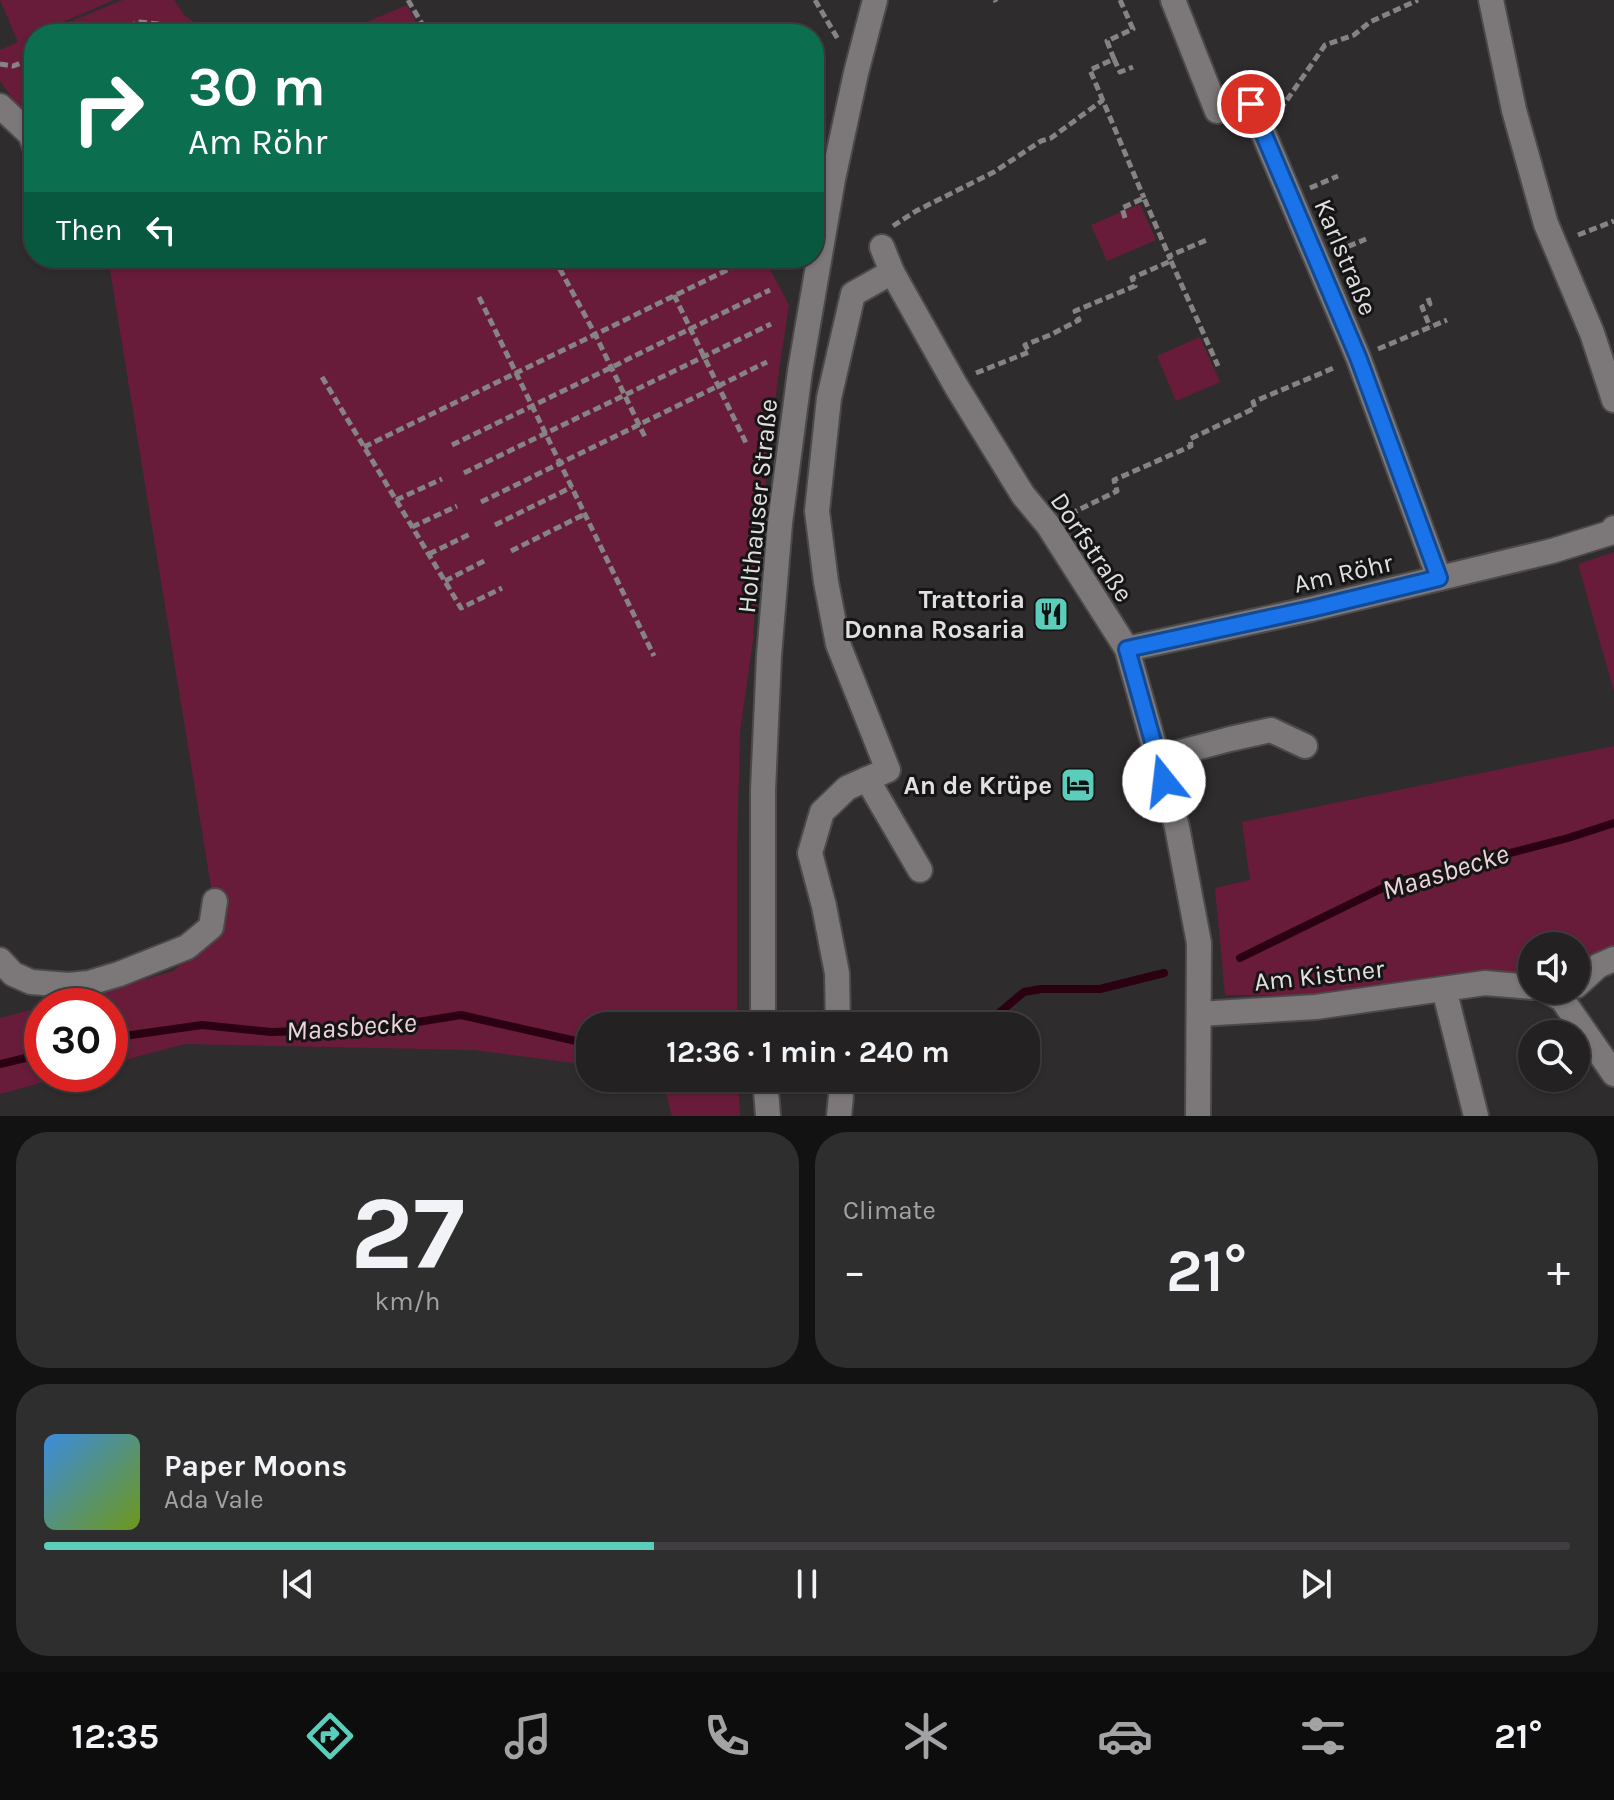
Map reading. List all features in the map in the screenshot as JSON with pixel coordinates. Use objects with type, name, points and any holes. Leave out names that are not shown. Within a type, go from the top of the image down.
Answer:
[{"type":"street","name":"Holthauser Straße","points":[[824,177],[875,0]]},
{"type":"street","name":"Karlstraße","points":[[1173,0],[1217,111],[1251,104],[1358,357],[1439,578]]},
{"type":"street","points":[[1491,0],[1514,110],[1546,224],[1592,333],[1614,400]]},
{"type":"street","points":[[0,106],[24,128]]},
{"type":"street","name":"Dorfstraße","points":[[882,247],[892,272],[956,386],[1023,495],[1048,525],[1127,649],[1177,827],[1199,943],[1198,1116]]},
{"type":"street","name":"Holthauser Straße","points":[[763,1012],[763,790],[769,656],[780,523],[813,268]]},
{"type":"street","points":[[838,1012],[837,973],[810,853],[822,812],[847,788],[888,770],[838,644],[817,511],[829,398],[853,294],[892,272]]},
{"type":"street","name":"Am Röhr","points":[[1127,649],[1552,551],[1613,532],[1614,528]]},
{"type":"street","points":[[1158,758],[1271,730],[1305,746]]},
{"type":"street","points":[[867,779],[920,870]]},
{"type":"street","points":[[0,960],[13,974],[31,982],[89,983],[187,947],[211,927],[215,901]]},
{"type":"street","points":[[1590,972],[1614,959]]},
{"type":"street","name":"Am Kistner","points":[[1199,1014],[1316,1007],[1485,983],[1518,986]]},
{"type":"street","points":[[1444,989],[1476,1116]]},
{"type":"street","points":[[1572,1004],[1614,1074]]},
{"type":"street","points":[[766,1092],[768,1116]]},
{"type":"street","points":[[839,1116],[841,1092]]},
{"type":"path","points":[[408,0],[422,24]]},
{"type":"path","points":[[815,0],[841,48]]},
{"type":"path","points":[[1120,0],[1133,29],[1107,41],[1120,72],[1133,67]]},
{"type":"path","points":[[1264,134],[1325,45],[1354,35],[1370,22],[1418,0]]},
{"type":"path","points":[[134,24],[159,24]]},
{"type":"path","points":[[1114,59],[1090,70],[1218,366]]},
{"type":"path","points":[[0,64],[13,66],[24,62]]},
{"type":"path","points":[[882,247],[875,238],[916,211],[994,172],[1041,141],[1051,138],[1103,100]]},
{"type":"path","points":[[1125,218],[1122,208],[1144,198]]},
{"type":"path","points":[[1554,244],[1614,221]]},
{"type":"path","points":[[984,369],[1029,352],[1025,345],[1079,320],[1075,311],[1135,286],[1132,278],[1209,239]]},
{"type":"path","points":[[559,268],[645,437]]},
{"type":"path","points":[[364,447],[731,268]]},
{"type":"path","points":[[452,445],[770,290]]},
{"type":"path","points":[[674,295],[746,443]]},
{"type":"path","points":[[479,297],[654,656]]},
{"type":"path","points":[[1428,298],[1430,304],[1422,307],[1430,327]]},
{"type":"path","points":[[1048,525],[1117,491],[1114,480],[1191,446],[1190,439],[1255,408],[1253,402],[1447,320]]},
{"type":"path","points":[[464,473],[771,324]]},
{"type":"path","points":[[481,502],[767,362]]},
{"type":"path","points":[[322,377],[461,608],[502,588]]},
{"type":"path","points":[[396,500],[442,479]]},
{"type":"path","points":[[495,525],[572,487]]},
{"type":"path","points":[[412,527],[457,506]]},
{"type":"path","points":[[511,551],[585,514]]},
{"type":"path","points":[[429,554],[472,533]]},
{"type":"path","points":[[445,581],[486,560]]},
{"type":"shaded area","points":[[0,0],[114,0],[58,24],[24,24],[24,39],[21,40],[24,39],[24,115],[0,81],[0,50],[18,42]]},
{"type":"shaded area","points":[[123,0],[174,0],[184,15],[197,24],[64,24]]},
{"type":"shaded area","points":[[407,5],[417,24],[362,24]]},
{"type":"shaded area","points":[[1140,204],[1156,240],[1107,261],[1091,225]]},
{"type":"shaded area","points":[[110,268],[769,268],[789,305],[761,519],[754,634],[740,731],[737,1012],[576,1012],[576,1063],[474,1050],[184,1044],[128,1059],[128,988],[111,988],[174,971],[217,923]]},
{"type":"shaded area","points":[[1200,337],[1220,382],[1176,401],[1157,356]]},
{"type":"shaded area","points":[[1614,552],[1614,692],[1578,564]]},
{"type":"shaded area","points":[[1614,746],[1614,948],[1590,956],[1590,932],[1518,932],[1518,976],[1487,972],[1313,995],[1225,995],[1215,888],[1250,880],[1242,822]]},
{"type":"shaded area","points":[[24,1012],[24,1087],[0,1094],[0,1018]]},
{"type":"shaded area","points":[[666,1092],[739,1092],[740,1116],[672,1116]]},
{"type":"waterway","name":"Maasbecke","points":[[1240,958],[1393,883],[1568,838],[1614,823]]},
{"type":"waterway","name":"Maasbecke","points":[[1000,1012],[1024,992],[1100,989],[1164,973]]},
{"type":"waterway","name":"Maasbecke","points":[[128,1035],[202,1025],[271,1032],[374,1029],[461,1015],[576,1041]]},
{"type":"waterway","name":"Maasbecke","points":[[0,1064],[24,1058]]},
{"type":"place","name":"Trattoria Donna Rosaria","points":[[1051,614]]},
{"type":"place","name":"An de Krüpe","points":[[1078,785]]},
{"type":"route","points":[[1164,781],[1127,649],[1439,578],[1358,357],[1251,104]]}]
